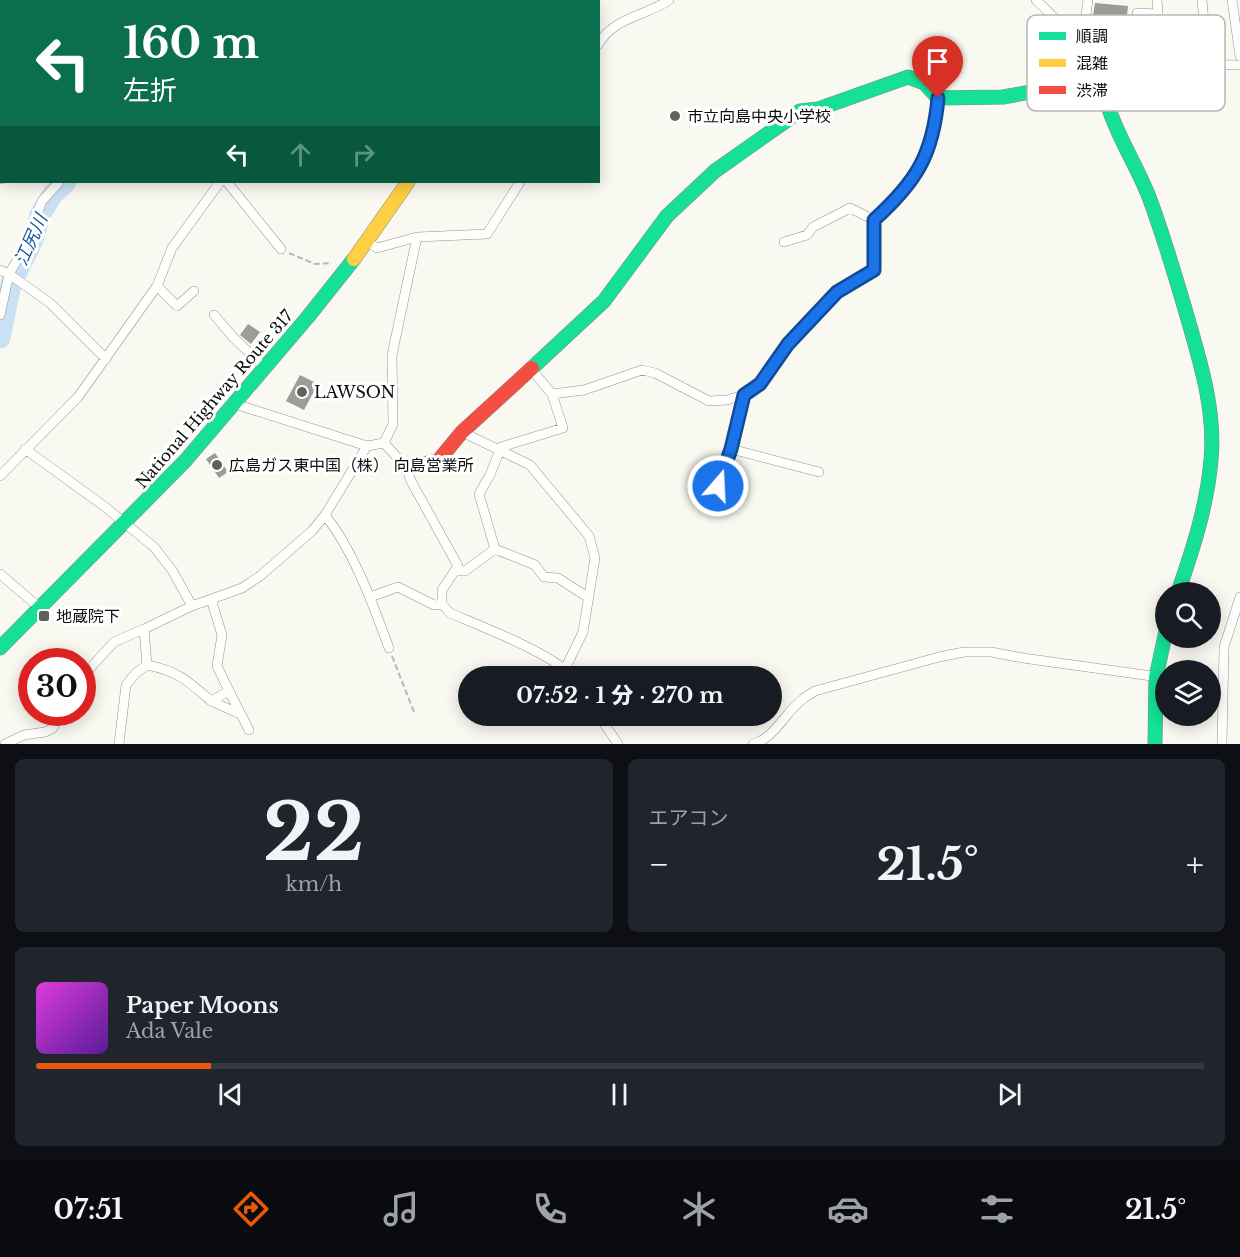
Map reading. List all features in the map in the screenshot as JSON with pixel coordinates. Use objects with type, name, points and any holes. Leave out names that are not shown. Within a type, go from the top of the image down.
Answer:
[{"type":"main road","points":[[406,467],[438,462],[462,432],[604,301],[667,216],[715,171],[800,111],[818,109],[908,77],[924,83],[938,98],[1003,97],[1027,91]]},
{"type":"main road","points":[[1110,111],[1148,194],[1168,254],[1210,404],[1212,440],[1205,506],[1201,527],[1182,582]]},
{"type":"main road","name":"National Highway Route 317","points":[[0,648],[186,461],[348,268],[407,183]]},
{"type":"main road","points":[[1155,744],[1157,726]]},
{"type":"street","points":[[600,43],[616,24],[658,7],[669,0]]},
{"type":"street","points":[[1036,0],[1051,15]]},
{"type":"street","points":[[1086,15],[1088,0]]},
{"type":"street","points":[[1137,15],[1137,13],[1158,14],[1157,0]]},
{"type":"street","points":[[1202,0],[1203,15]]},
{"type":"street","points":[[1232,0],[1240,56]]},
{"type":"street","points":[[552,394],[584,390],[642,370],[655,373],[709,401],[727,400],[744,395],[760,384],[788,344],[837,292],[874,270],[874,220],[907,188],[928,153],[935,128],[938,98]]},
{"type":"street","points":[[0,315],[9,275],[23,250],[42,201],[58,183]]},
{"type":"street","points":[[0,476],[78,397],[157,286],[172,248],[219,183]]},
{"type":"street","points":[[228,183],[281,249]]},
{"type":"street","points":[[367,241],[377,248],[417,237],[487,234],[519,183]]},
{"type":"street","points":[[784,242],[807,235],[813,227],[850,208],[874,220]]},
{"type":"street","points":[[384,443],[393,424],[392,355],[417,237]]},
{"type":"street","points":[[9,275],[50,303],[105,359]]},
{"type":"street","points":[[157,286],[177,306],[194,291]]},
{"type":"street","points":[[214,315],[265,368]]},
{"type":"street","points":[[495,549],[479,494],[490,475],[498,450],[501,447],[563,428],[552,394],[531,369]]},
{"type":"street","points":[[712,504],[731,449],[744,395]]},
{"type":"street","points":[[235,404],[367,446],[384,443]]},
{"type":"street","points":[[462,432],[530,465],[588,536],[595,558],[583,632],[571,666]]},
{"type":"street","points":[[384,443],[406,467],[411,481],[458,566],[442,590],[442,604],[450,612],[528,648],[557,666]]},
{"type":"street","points":[[96,662],[114,642],[192,606],[242,588],[260,576],[312,531],[325,515],[367,446]]},
{"type":"street","points":[[25,449],[104,506],[154,547],[172,570],[192,606]]},
{"type":"street","points":[[731,449],[819,472]]},
{"type":"street","points":[[325,515],[335,528],[370,597],[389,648]]},
{"type":"street","points":[[455,571],[465,572],[495,549]]},
{"type":"street","points":[[495,549],[535,565],[544,577],[558,578],[589,598]]},
{"type":"street","points":[[0,574],[40,608]]},
{"type":"street","points":[[370,597],[398,587],[434,605],[442,604]]},
{"type":"street","points":[[1222,744],[1224,647],[1240,597]]},
{"type":"street","points":[[211,599],[222,635],[217,666],[249,730]]},
{"type":"street","points":[[144,629],[147,665]]},
{"type":"street","points":[[753,744],[773,731],[803,698],[815,692],[964,652],[992,652],[1155,676]]},
{"type":"street","points":[[119,744],[126,685],[147,665],[182,676],[211,701],[240,714]]},
{"type":"street","points":[[211,701],[229,691]]},
{"type":"street","points":[[6,744],[24,735],[45,732],[54,726]]},
{"type":"street","points":[[606,726],[618,744]]},
{"type":"path","points":[[281,249],[315,264],[340,263],[348,268]]},
{"type":"path","points":[[389,648],[414,712]]},
{"type":"building","points":[[1095,3],[1128,6],[1127,15],[1093,15]]},
{"type":"building","points":[[248,324],[260,332],[251,344],[240,335]]},
{"type":"building","points":[[300,375],[318,384],[304,410],[286,401]]},
{"type":"building","name":"広島ガス東中国（株） 向島営業所","points":[[215,453],[228,472],[219,478],[206,459]]},
{"type":"waterway","name":"江尻川","points":[[0,338],[11,284],[33,240],[40,215],[53,194],[65,183]]},
{"type":"traffic: fast","points":[[532,368],[604,301],[667,216],[715,171],[800,111],[818,109],[908,77],[924,83],[938,98],[1003,97],[1027,93]]},
{"type":"traffic: fast","points":[[1110,111],[1144,186],[1164,239],[1196,346],[1209,403],[1212,441],[1209,477],[1199,527],[1181,582]]},
{"type":"traffic: fast","points":[[0,648],[185,461],[307,318],[354,259]]},
{"type":"traffic: fast","points":[[1155,744],[1156,677],[1162,648]]},
{"type":"traffic: slow","points":[[354,259],[407,183]]},
{"type":"traffic: jam","points":[[406,467],[438,461],[462,432],[532,368]]},
{"type":"place","name":"市立向島中央小学校","points":[[675,116]]},
{"type":"place","name":"LAWSON","points":[[302,392]]},
{"type":"place","name":"広島ガス東中国（株） 向島営業所","points":[[217,465]]},
{"type":"place","name":"地蔵院下","points":[[44,616]]},
{"type":"route","points":[[718,486],[731,449],[744,395],[760,384],[788,344],[837,292],[874,270],[874,220],[907,188],[928,153],[935,128],[938,98]]}]
